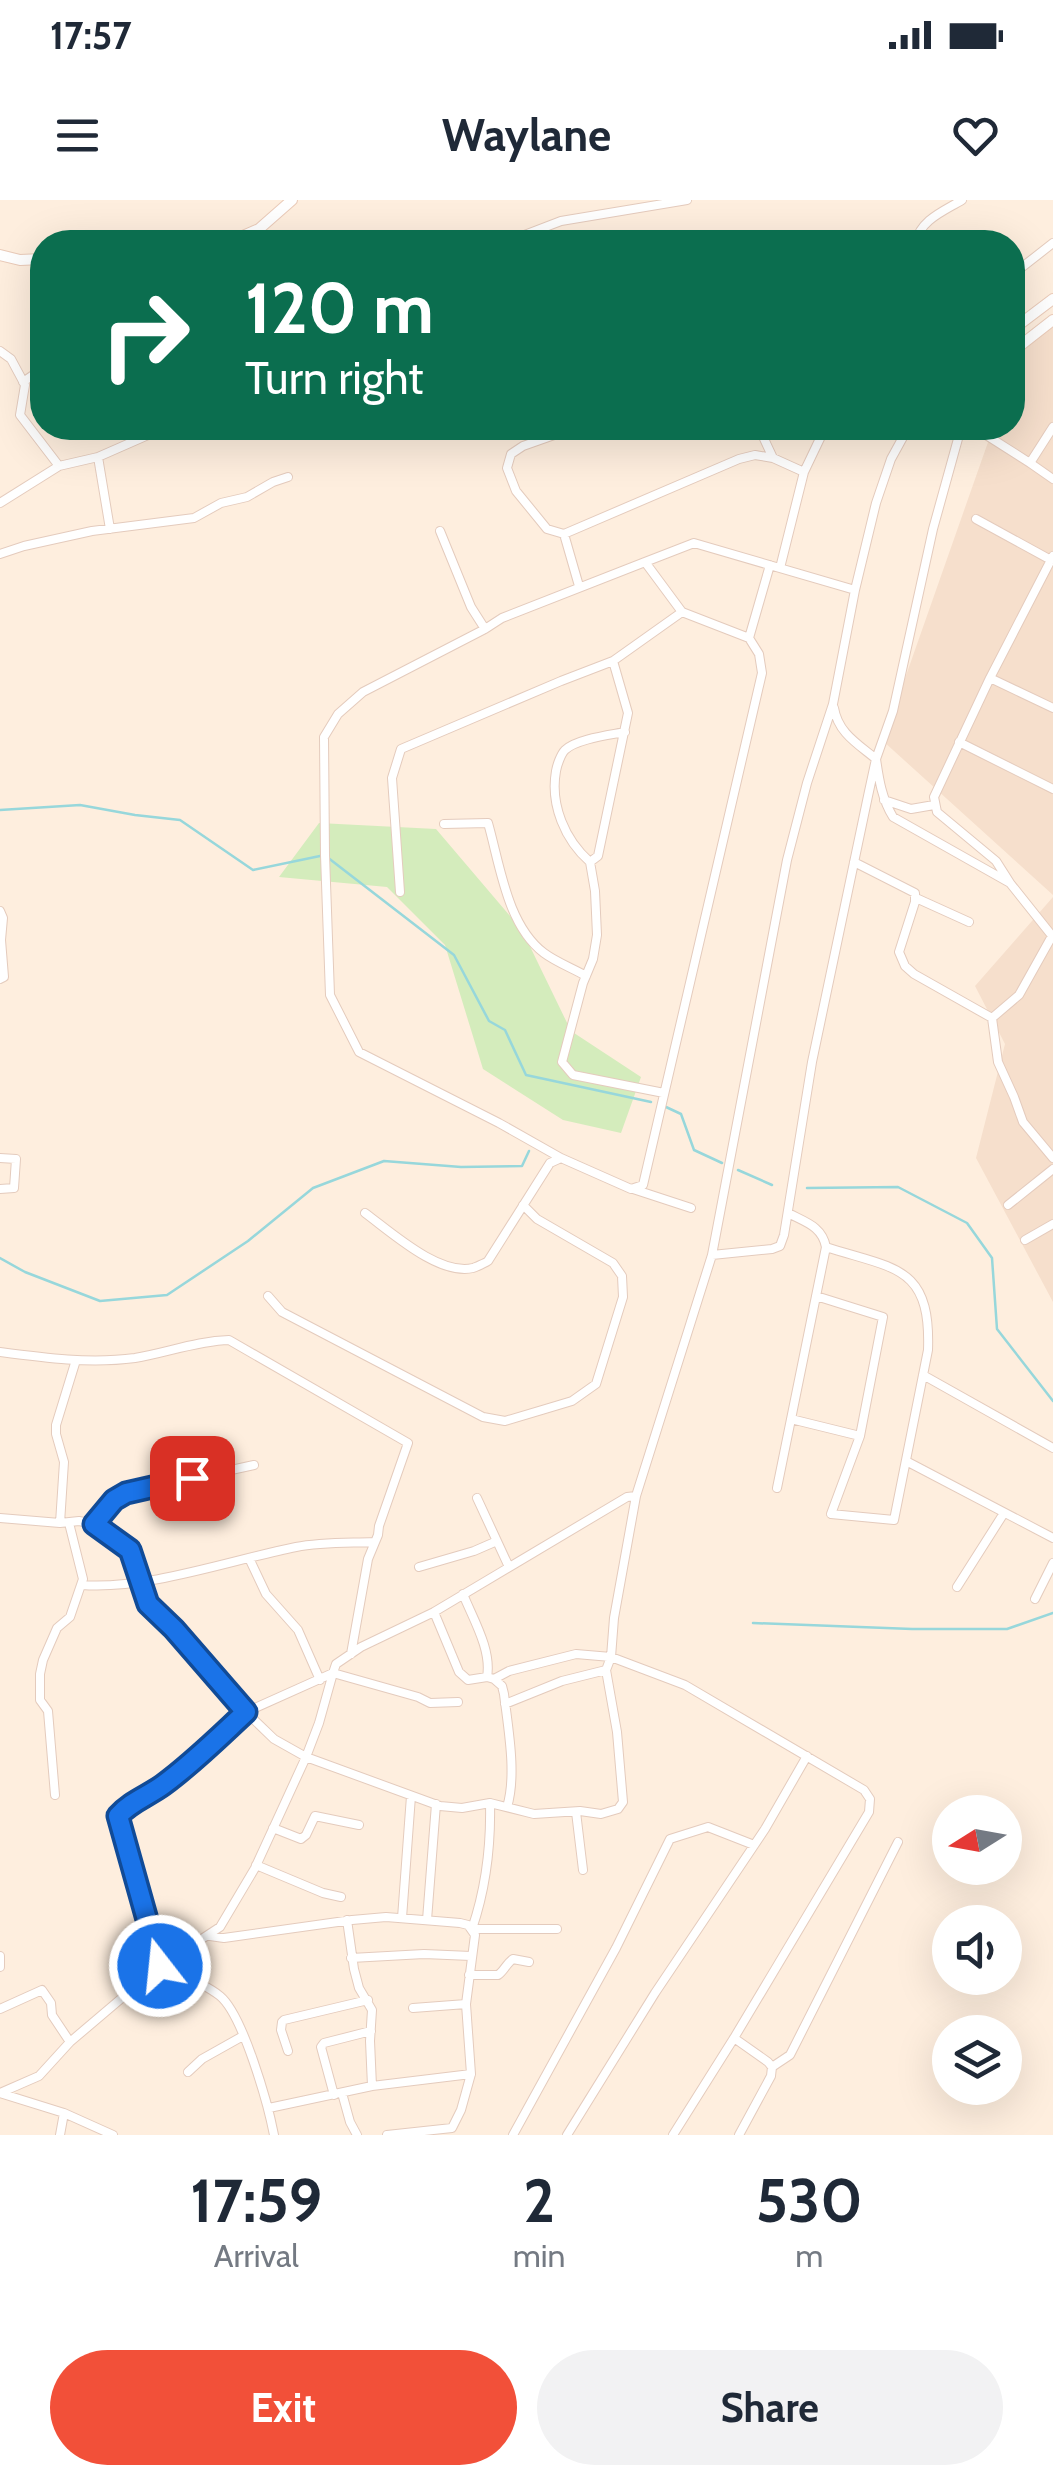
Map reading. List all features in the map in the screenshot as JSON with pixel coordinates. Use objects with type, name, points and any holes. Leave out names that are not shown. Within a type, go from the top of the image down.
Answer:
[{"type":"street","points":[[259,230],[292,200]]},
{"type":"street","points":[[537,230],[560,221],[687,200]]},
{"type":"street","points":[[918,230],[962,200]]},
{"type":"street","points":[[1025,266],[1053,244]]},
{"type":"street","points":[[0,254],[30,260]]},
{"type":"street","points":[[1025,320],[1053,299]]},
{"type":"street","points":[[1025,342],[1053,320]]},
{"type":"street","points":[[0,350],[11,360],[23,382],[20,415],[30,428]]},
{"type":"street","points":[[23,382],[30,377]]},
{"type":"street","points":[[1030,463],[1053,427]]},
{"type":"street","points":[[39,440],[59,466]]},
{"type":"street","points":[[0,503],[59,466],[98,457],[137,440]]},
{"type":"street","points":[[540,440],[511,454],[507,468],[516,491],[547,528],[564,534],[739,459],[755,455],[774,458],[804,472]]},
{"type":"street","points":[[764,440],[774,458]]},
{"type":"street","points":[[749,638],[804,472],[819,440]]},
{"type":"street","points":[[0,1518],[94,1524],[130,1550],[154,1612],[174,1629],[246,1712],[281,1744],[306,1757],[411,1796],[462,1808],[490,1803],[534,1814],[577,1816],[612,1812],[623,1802],[606,1670],[636,1496],[712,1255],[786,860],[806,783],[833,704],[876,503],[901,440]]},
{"type":"street","points":[[712,1255],[780,1246],[812,1062],[876,759],[893,711],[933,528],[958,440]]},
{"type":"street","points":[[994,440],[1053,479]]},
{"type":"street","points":[[98,457],[110,530]]},
{"type":"street","points":[[0,554],[92,531],[194,518],[288,477]]},
{"type":"street","points":[[976,519],[1052,558],[958,742],[934,798],[937,812],[996,862],[1053,936],[1019,995],[992,1018]]},
{"type":"street","points":[[440,531],[470,607],[485,629]]},
{"type":"street","points":[[564,534],[580,586]]},
{"type":"street","points":[[690,1208],[631,1189],[561,1158],[359,1052],[330,995],[324,737],[338,714],[362,692],[502,618],[694,542],[855,590]]},
{"type":"street","points":[[631,1189],[642,1185],[762,674],[759,654],[749,638],[682,612],[645,562]]},
{"type":"street","points":[[400,892],[392,778],[400,749],[613,661],[682,612]]},
{"type":"street","points":[[590,862],[598,856],[628,713],[613,661]]},
{"type":"street","points":[[990,678],[1053,708]]},
{"type":"street","points":[[833,704],[836,720],[846,734],[876,759],[884,800],[893,818],[1010,884]]},
{"type":"street","points":[[625,732],[580,742],[565,750],[557,766],[553,795],[576,850],[590,862],[597,935],[562,1062],[573,1075],[664,1093]]},
{"type":"street","points":[[958,742],[1053,789]]},
{"type":"street","points":[[884,800],[911,809],[934,806]]},
{"type":"street","points":[[444,824],[488,823],[522,930],[543,952],[586,976]]},
{"type":"street","points":[[854,862],[914,893],[916,898],[970,922]]},
{"type":"street","points":[[916,898],[899,952],[905,966],[992,1018]]},
{"type":"street","points":[[0,911],[4,977],[0,979]]},
{"type":"street","points":[[992,1018],[998,1062],[1023,1122],[1053,1158]]},
{"type":"street","points":[[0,1158],[16,1159],[14,1188],[0,1189]]},
{"type":"street","points":[[365,1213],[430,1259],[453,1268],[473,1268],[488,1262],[550,1163],[561,1158]]},
{"type":"street","points":[[1008,1206],[1053,1169]]},
{"type":"street","points":[[268,1296],[282,1312],[483,1418],[505,1420],[572,1401],[596,1384],[623,1297],[622,1276],[614,1263],[537,1219],[523,1204]]},
{"type":"street","points":[[777,1488],[826,1246],[818,1229],[788,1212]]},
{"type":"street","points":[[1025,1240],[1053,1224]]},
{"type":"street","points":[[816,1296],[883,1317],[860,1436],[831,1514],[894,1520],[928,1350],[929,1325],[924,1302],[904,1272],[826,1246]]},
{"type":"street","points":[[0,1352],[76,1360],[134,1358],[229,1340],[408,1443],[366,1567],[352,1654]]},
{"type":"street","points":[[54,1795],[48,1711],[40,1700],[40,1674],[51,1639],[70,1617],[82,1585],[83,1573],[65,1523],[64,1462],[56,1434],[76,1360]]},
{"type":"street","points":[[923,1375],[1053,1448]]},
{"type":"street","points":[[791,1419],[860,1436]]},
{"type":"street","points":[[906,1462],[1053,1538]]},
{"type":"street","points":[[94,1524],[114,1500],[126,1493],[254,1465]]},
{"type":"street","points":[[113,2135],[64,2113],[0,2093],[35,2080],[70,2042],[160,1966],[220,1927],[256,1865],[306,1757],[336,1664],[636,1496]]},
{"type":"street","points":[[477,1498],[509,1566]]},
{"type":"street","points":[[957,1587],[1004,1513]]},
{"type":"street","points":[[419,1567],[497,1541]]},
{"type":"street","points":[[82,1585],[141,1582],[300,1546],[373,1542]]},
{"type":"street","points":[[248,1558],[266,1594],[298,1630],[320,1680]]},
{"type":"street","points":[[1035,1599],[1053,1563]]},
{"type":"street","points":[[463,1594],[485,1651],[490,1678]]},
{"type":"street","points":[[434,1612],[463,1677],[468,1680],[490,1678],[576,1654],[611,1657],[685,1685],[864,1790],[870,1800],[869,1812],[673,2135]]},
{"type":"street","points":[[505,1704],[562,1681],[606,1670]]},
{"type":"street","points":[[160,1966],[118,1816],[126,1808],[188,1766],[246,1712],[333,1673],[430,1703],[458,1702]]},
{"type":"street","points":[[490,1678],[502,1686],[505,1704],[511,1794],[507,1807]]},
{"type":"street","points":[[566,2135],[654,1992],[754,1845],[807,1756]]},
{"type":"street","points":[[402,1918],[411,1796]]},
{"type":"street","points":[[388,2135],[452,2128],[461,2110],[470,2074],[466,2004],[475,1935],[472,1929],[486,1875],[490,1803]]},
{"type":"street","points":[[427,1920],[436,1804]]},
{"type":"street","points":[[274,1828],[300,1839],[306,1835],[314,1816],[359,1826]]},
{"type":"street","points":[[577,1816],[583,1870]]},
{"type":"street","points":[[512,2135],[616,1948],[670,1838],[708,1827],[754,1845]]},
{"type":"street","points":[[772,2067],[790,2054],[898,1842]]},
{"type":"street","points":[[256,1865],[341,1897]]},
{"type":"street","points":[[208,1936],[224,1938],[386,1917],[460,1923],[472,1929],[556,1929]]},
{"type":"street","points":[[346,1920],[351,1958],[372,2010],[372,2086]]},
{"type":"street","points":[[0,1956],[0,1966]]},
{"type":"street","points":[[351,1958],[471,1956]]},
{"type":"street","points":[[170,1958],[177,1970],[222,1997],[242,2036],[269,2108],[274,2135]]},
{"type":"street","points":[[468,1976],[498,1975],[513,1960],[528,1962]]},
{"type":"street","points":[[0,2009],[42,1990],[51,2003],[52,2015],[70,2042]]},
{"type":"street","points":[[288,2051],[281,2030],[284,2020],[368,2000]]},
{"type":"street","points":[[414,2008],[466,2004]]},
{"type":"street","points":[[357,2135],[321,2047],[371,2031]]},
{"type":"street","points":[[188,2072],[202,2059],[242,2036]]},
{"type":"street","points":[[734,2038],[772,2067],[771,2076],[739,2135]]},
{"type":"street","points":[[269,2108],[372,2086],[470,2074]]},
{"type":"street","points":[[60,2135],[64,2113]]},
{"type":"shaded area","points":[[1053,320],[1053,895],[883,741],[989,440],[1025,440],[1025,338]]},
{"type":"shaded area","points":[[1053,897],[1053,1302],[976,1158],[1005,1044],[975,986]]},
{"type":"green space","points":[[319,823],[436,829],[522,930],[571,1031],[641,1077],[621,1133],[563,1120],[483,1069],[445,945],[387,887],[279,877]]},
{"type":"waterway","points":[[0,810],[80,805],[180,820],[253,870],[320,856]]},
{"type":"waterway","points":[[327,857],[454,955],[489,1021],[505,1030],[526,1075],[651,1102]]},
{"type":"waterway","points":[[666,1107],[681,1114],[694,1150],[722,1163]]},
{"type":"waterway","points":[[0,1258],[100,1301],[167,1295],[248,1241],[313,1188],[384,1161],[461,1167],[522,1166],[529,1151]]},
{"type":"waterway","points":[[738,1170],[772,1185]]},
{"type":"waterway","points":[[807,1188],[898,1187],[967,1223],[992,1258],[997,1329],[1053,1401]]},
{"type":"waterway","points":[[753,1623],[1007,1629],[1053,1613]]},
{"type":"route","points":[[160,1966],[118,1816],[188,1766],[246,1712],[148,1604],[130,1550],[94,1524],[114,1500],[126,1493],[192,1478]]}]
